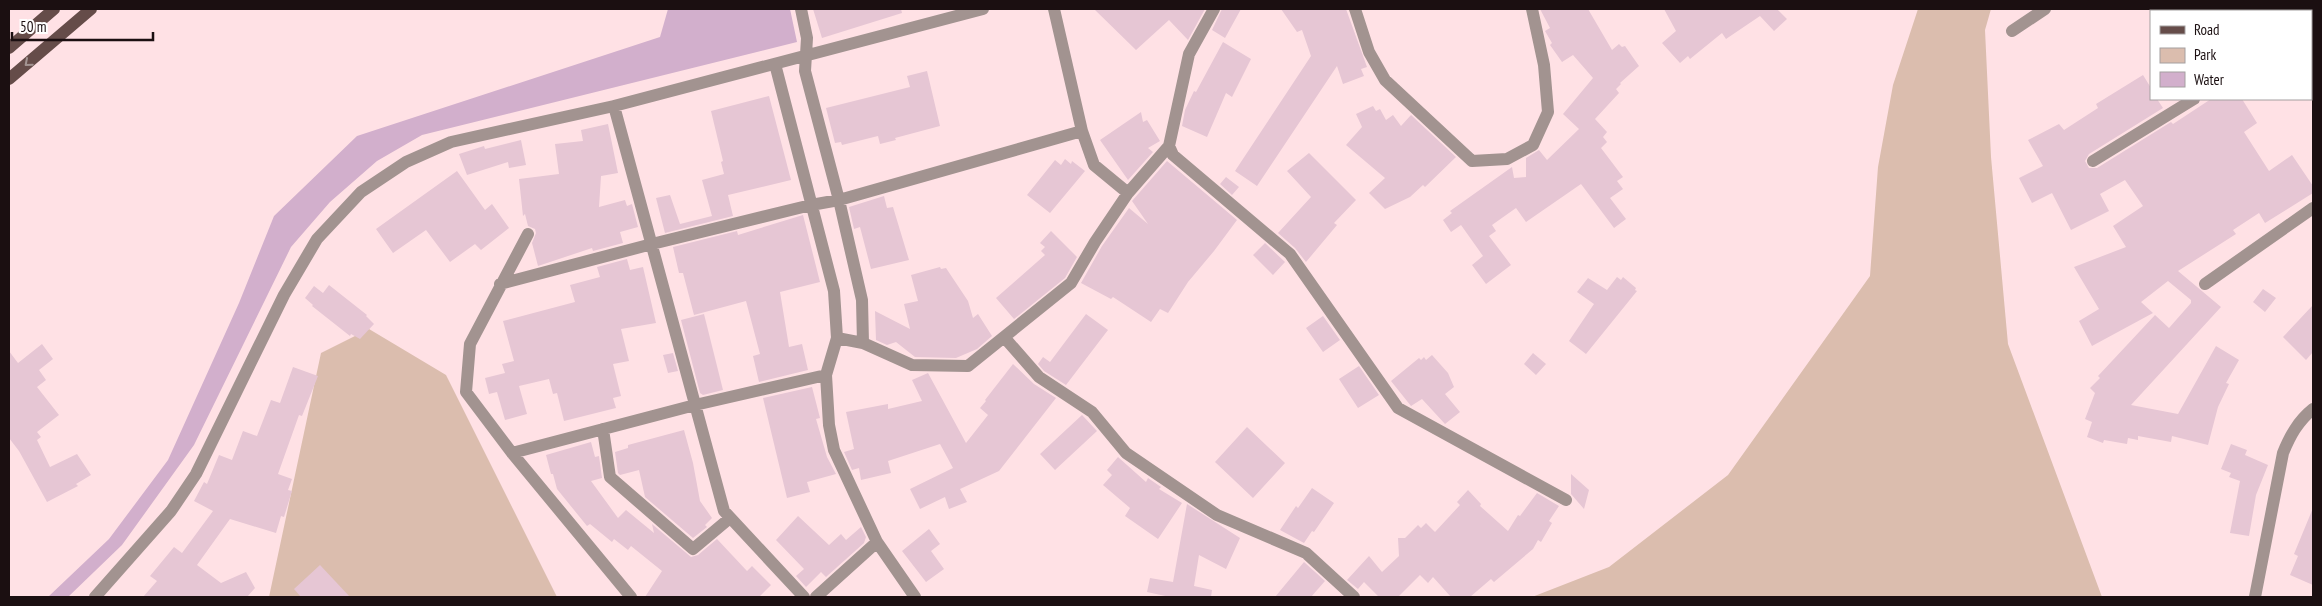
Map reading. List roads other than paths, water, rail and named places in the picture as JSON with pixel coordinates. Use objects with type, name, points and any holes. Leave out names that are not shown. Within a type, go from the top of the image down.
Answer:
[{"type":"main road","points":[[9,48],[54,9]]},
{"type":"main road","points":[[9,79],[92,9]]},
{"type":"street","points":[[801,9],[807,38],[804,71],[839,200],[862,300],[863,343]]},
{"type":"street","points":[[95,597],[172,511],[196,474],[284,295],[317,239],[361,192],[406,162],[451,142],[614,106],[983,9]]},
{"type":"street","points":[[1054,9],[1082,131],[1094,164],[1128,193]]},
{"type":"street","points":[[838,338],[863,343],[912,365],[968,366],[1071,283],[1095,242],[1128,193],[1169,146],[1189,54],[1214,9]]},
{"type":"street","points":[[1356,9],[1369,52],[1385,80],[1472,161],[1507,159],[1533,145],[1548,112],[1544,65],[1532,9]]},
{"type":"street","points":[[2012,31],[2045,9]]},
{"type":"street","points":[[775,64],[834,291],[838,338],[826,375],[829,425],[834,450],[877,542],[915,597]]},
{"type":"street","points":[[2093,161],[2192,100]]},
{"type":"street","points":[[614,106],[724,511],[804,597]]},
{"type":"street","points":[[500,284],[652,244],[811,205],[839,200],[1082,131]]},
{"type":"street","points":[[1169,146],[1173,155],[1290,254],[1398,408],[1566,500]]},
{"type":"street","points":[[2205,284],[2313,208]]},
{"type":"street","points":[[528,234],[470,344],[466,392],[512,453],[631,597]]},
{"type":"street","points":[[1004,337],[1039,377],[1092,412],[1126,454],[1217,515],[1306,553],[1354,597]]},
{"type":"street","points":[[512,453],[695,405],[826,375]]},
{"type":"street","points":[[2255,597],[2283,453],[2291,434],[2304,416],[2313,409]]},
{"type":"street","points":[[603,429],[610,478],[692,549],[730,518]]},
{"type":"street","points":[[816,597],[877,542]]},
{"type":"water","points":[[668,9],[790,9],[797,42],[422,135],[377,161],[330,202],[291,247],[194,445],[122,545],[68,597],[48,597],[109,539],[168,460],[239,303],[274,216],[357,136],[660,37]]}]
